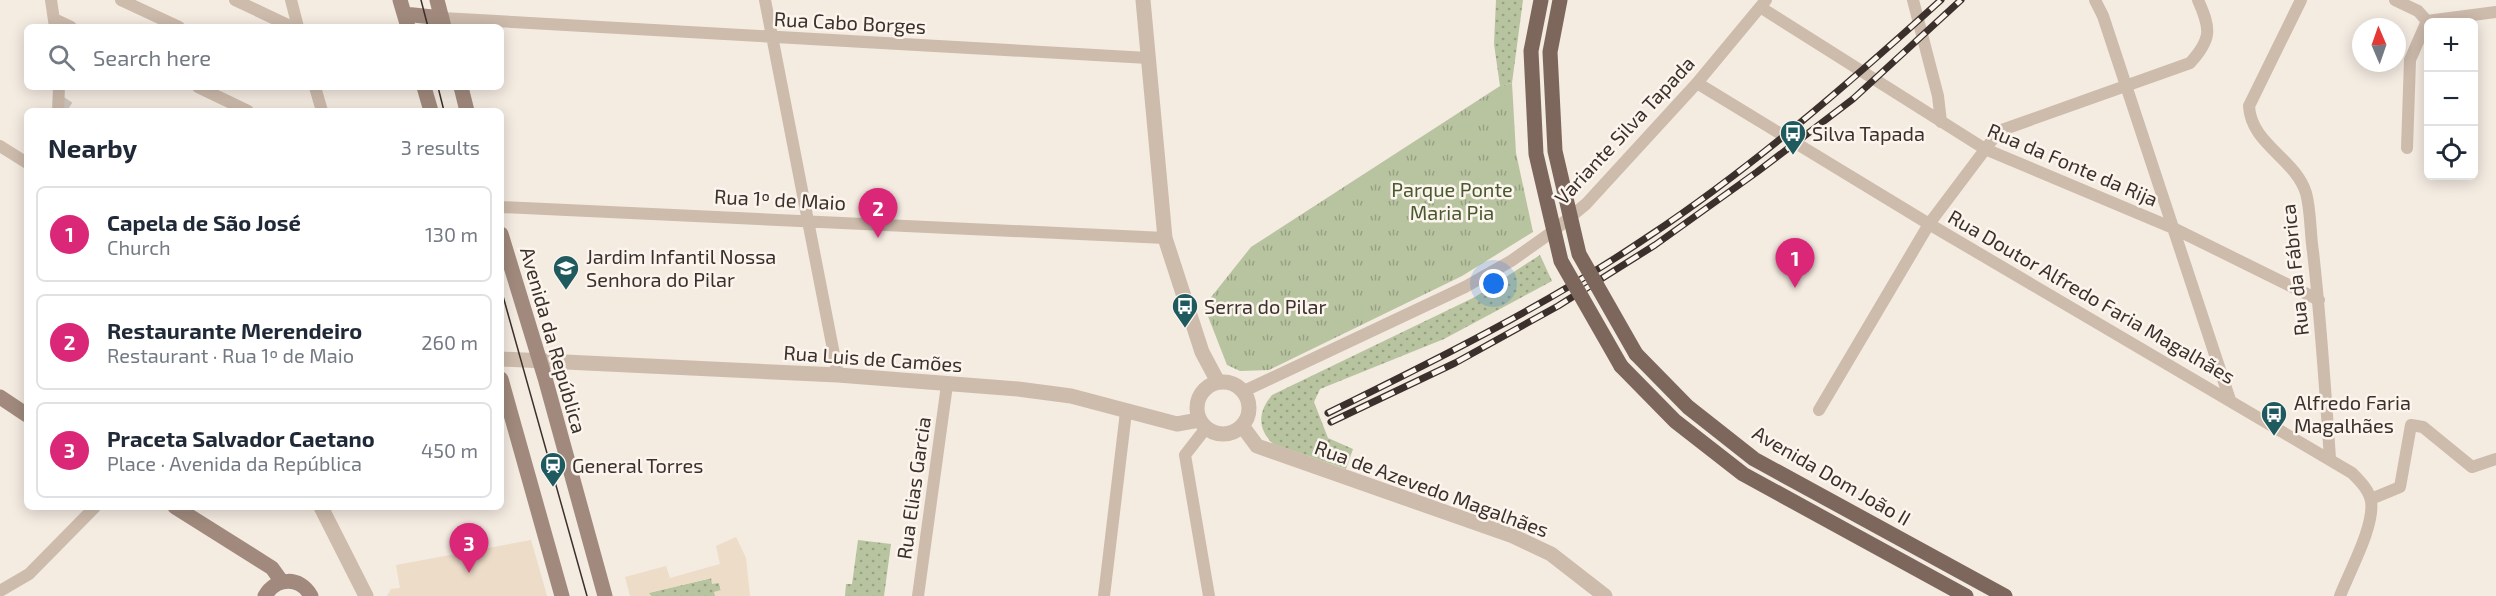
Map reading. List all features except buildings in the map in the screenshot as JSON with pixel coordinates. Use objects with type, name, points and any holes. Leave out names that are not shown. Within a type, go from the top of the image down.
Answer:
[{"type":"main road","points":[[404,14],[443,22],[437,0]]},
{"type":"main road","name":"Avenida Dom João II","points":[[1541,0],[1531,51],[1536,154],[1561,261],[1620,366],[1675,421],[1743,474],[1966,596]]},
{"type":"main road","name":"Avenida Dom João II","points":[[1560,0],[1550,52],[1555,151],[1579,254],[1636,354],[1688,407],[1754,459],[2006,596]]},
{"type":"main road","points":[[425,90],[430,108]]},
{"type":"main road","points":[[461,90],[466,108]]},
{"type":"main road","name":"Avenida da República","points":[[504,244],[605,596]]},
{"type":"main road","points":[[504,390],[562,596]]},
{"type":"main road","points":[[0,397],[24,413]]},
{"type":"main road","points":[[180,510],[272,567],[282,582]]},
{"type":"main road","points":[[265,596],[274,585],[282,582],[297,583],[310,596]]},
{"type":"street","points":[[51,0],[55,23]]},
{"type":"street","points":[[121,0],[173,24]]},
{"type":"street","points":[[235,0],[286,24]]},
{"type":"street","points":[[291,0],[297,24]]},
{"type":"street","points":[[765,0],[837,375]]},
{"type":"street","points":[[1143,0],[1165,238],[1202,352],[1218,382]]},
{"type":"street","points":[[1913,0],[1938,96],[1941,122]]},
{"type":"street","points":[[2095,0],[2127,87],[2230,400]]},
{"type":"street","points":[[1818,410],[1929,224],[1999,131],[2190,63],[2206,42],[2209,29],[2198,0]]},
{"type":"street","points":[[2395,0],[2418,11],[2424,18]]},
{"type":"street","name":"Rua da Fábrica","points":[[2295,2],[2249,106],[2250,120],[2257,133],[2294,174],[2306,192],[2319,300],[2330,458]]},
{"type":"street","name":"Rua da Fonte da Rija","points":[[1763,4],[1985,150],[2173,228],[2319,300]]},
{"type":"street","name":"Variante Silva Tapada","points":[[1244,392],[1464,287],[1511,261],[1586,204],[1697,83],[1763,4]]},
{"type":"street","points":[[2450,18],[2496,12]]},
{"type":"street","name":"Rua Cabo Borges","points":[[443,22],[530,23],[1148,58]]},
{"type":"street","points":[[2407,148],[2410,60],[2424,28]]},
{"type":"street","name":"Rua Doutor Alfredo Faria Magalhães","points":[[1697,83],[1929,224],[2330,458],[2362,482],[2371,499]]},
{"type":"street","points":[[58,108],[60,90]]},
{"type":"street","points":[[204,90],[242,108]]},
{"type":"street","points":[[314,90],[321,108]]},
{"type":"street","points":[[0,146],[24,161]]},
{"type":"street","name":"Rua 1º de Maio","points":[[504,207],[1165,238]]},
{"type":"street","name":"Rua Luis de Camões","points":[[504,359],[837,375],[1045,391],[1177,424],[1202,424]]},
{"type":"street","points":[[1218,382],[1232,383],[1244,392],[1250,405],[1250,413],[1243,427],[1220,435],[1202,424],[1197,412],[1200,397],[1210,385],[1218,382]]},
{"type":"street","name":"Rua Elias Garcia","points":[[918,596],[947,384]]},
{"type":"street","points":[[1104,596],[1126,412]]},
{"type":"street","points":[[1202,424],[1185,455],[1209,596]]},
{"type":"street","points":[[2340,596],[2368,525],[2371,499],[2400,487],[2411,425],[2423,427],[2472,467],[2496,459]]},
{"type":"street","name":"Rua de Azevedo Magalhães","points":[[1243,427],[1257,446],[1513,537],[1551,554],[1605,596]]},
{"type":"street","points":[[0,591],[29,574],[92,510]]},
{"type":"street","points":[[323,510],[366,596]]},
{"type":"green space","points":[[1496,0],[1523,0],[1512,83],[1500,86],[1494,44]]},
{"type":"green space","name":"Parque Ponte Maria Pia","points":[[1512,83],[1516,153],[1533,232],[1462,276],[1269,370],[1240,371],[1227,365],[1204,306],[1251,247],[1500,86]]},
{"type":"green space","points":[[1540,255],[1552,281],[1444,339],[1320,389],[1314,402],[1328,438],[1353,449],[1346,469],[1273,444],[1264,432],[1262,414],[1272,395],[1475,297]]},
{"type":"green space","points":[[858,540],[891,544],[884,596],[845,596],[846,584],[852,584]]},
{"type":"green space","points":[[712,578],[719,583],[721,591],[715,592],[715,596],[651,596],[648,593]]},
{"type":"shaded area","points":[[736,537],[746,558],[750,596],[715,596],[714,592],[721,590],[719,583],[712,584],[711,578],[649,593],[651,596],[630,596],[625,577],[666,566],[670,578],[720,564],[716,546]]},
{"type":"shaded area","points":[[531,540],[547,596],[387,596],[391,589],[400,588],[396,565]]},
{"type":"tunnel","points":[[59,101],[70,108]]},
{"type":"tram line","points":[[421,0],[427,24]]},
{"type":"tram line","points":[[439,90],[443,108]]},
{"type":"tram line","points":[[504,300],[587,596]]},
{"type":"railway","points":[[1328,413],[1532,308],[1649,236],[1763,153],[1941,0]]},
{"type":"railway","points":[[1331,422],[1455,363],[1558,306],[1655,245],[1853,99],[1961,0]]},
{"type":"place","name":"Silva Tapada","points":[[1793,156]]},
{"type":"place","name":"Restaurante Merendeiro","points":[[878,238]]},
{"type":"place","name":"Capela de São José","points":[[1795,288]]},
{"type":"place","name":"Jardim Infantil Nossa Senhora do Pilar","points":[[566,291]]},
{"type":"place","name":"Serra do Pilar","points":[[1185,329]]},
{"type":"place","name":"Alfredo Faria Magalhães","points":[[2274,437]]},
{"type":"place","name":"General Torres","points":[[553,488]]},
{"type":"place","name":"Praceta Salvador Caetano","points":[[469,573]]}]
